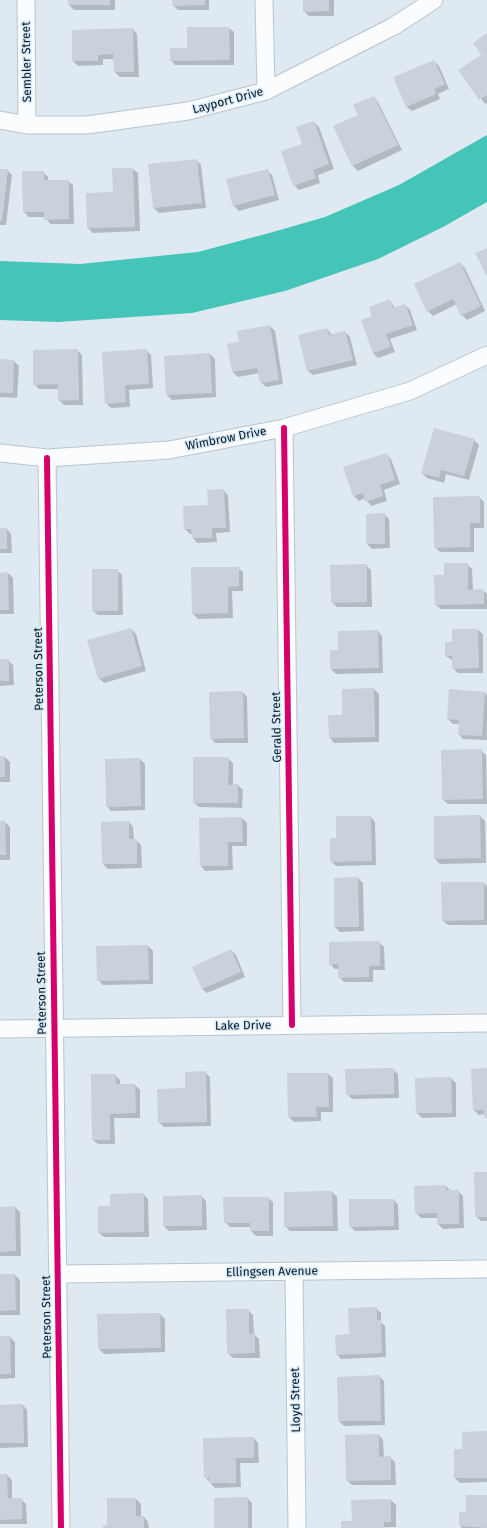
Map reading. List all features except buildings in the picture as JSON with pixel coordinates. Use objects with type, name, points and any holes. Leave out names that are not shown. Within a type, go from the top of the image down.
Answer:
[{"type":"street","name":"Sembler Street","points":[[26,0],[27,125]]},
{"type":"street","points":[[264,0],[266,91]]},
{"type":"street","name":"Layport Drive","points":[[0,120],[27,125],[87,125],[188,111],[266,91],[394,26],[434,0]]},
{"type":"street","name":"Wimbrow Drive","points":[[0,453],[47,458],[169,450],[284,428],[410,390],[487,354]]},
{"type":"street","name":"Gerald Street","points":[[284,428],[292,1025]]},
{"type":"street","name":"Peterson Street","points":[[47,458],[61,1528]]},
{"type":"street","name":"Lake Drive","points":[[0,1029],[487,1023]]},
{"type":"street","name":"Ellingsen Avenue","points":[[58,1274],[487,1269]]},
{"type":"street","name":"Lloyd Street","points":[[294,1272],[297,1528]]},
{"type":"shaded area","points":[[487,135],[487,202],[443,227],[378,259],[285,291],[192,313],[58,322],[0,320],[0,261],[80,264],[198,252],[325,217],[399,185]]},
{"type":"cycle path","points":[[284,428],[292,1025]]},
{"type":"cycle path","points":[[47,458],[61,1528]]}]
